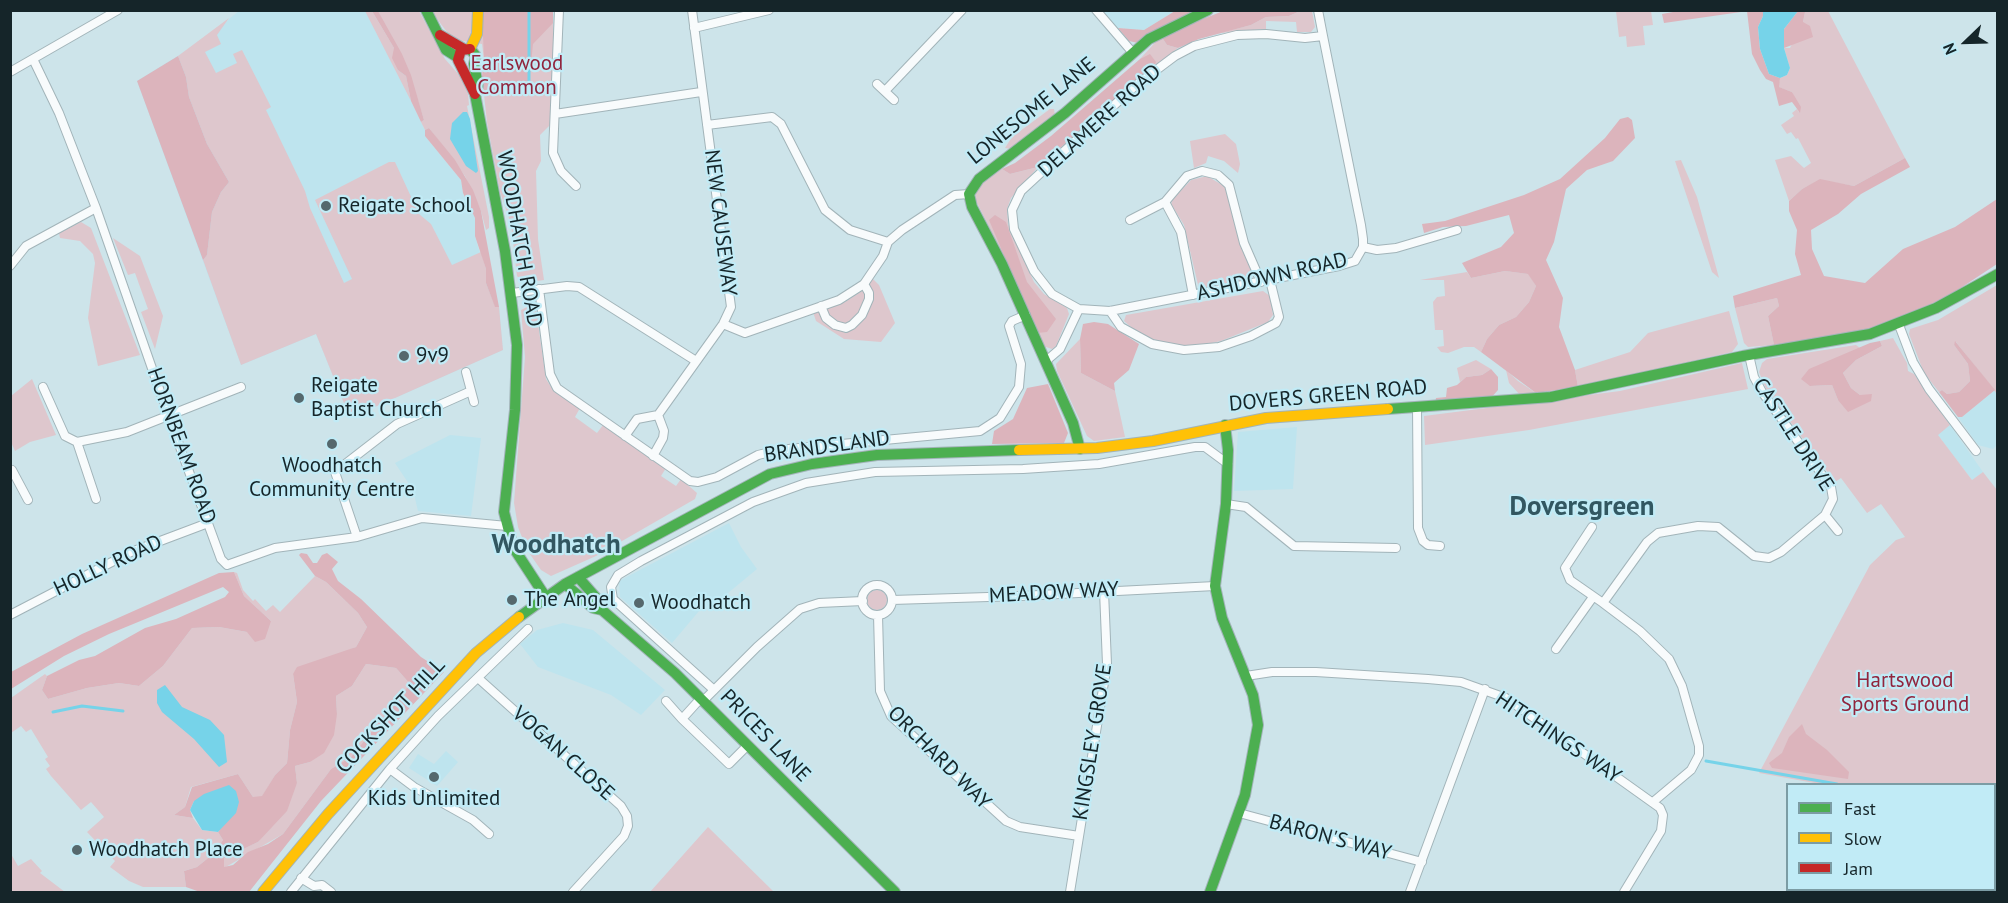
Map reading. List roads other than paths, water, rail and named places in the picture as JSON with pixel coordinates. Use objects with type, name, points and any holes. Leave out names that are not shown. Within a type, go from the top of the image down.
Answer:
[{"type":"main road","name":"WOODHATCH ROAD","points":[[426,10],[446,50],[466,57],[470,89],[475,94],[512,293],[518,376],[505,490],[507,526],[519,560],[545,596]]},
{"type":"main road","points":[[466,57],[477,34],[478,10]]},
{"type":"main road","name":"LONESOME LANE","points":[[1080,449],[1073,423],[1026,315],[972,207],[969,194],[974,183],[1065,113],[1133,53],[1167,28],[1208,10]]},
{"type":"main road","name":"DOVERS GREEN ROAD","points":[[565,584],[752,482],[812,464],[877,455],[1097,448],[1153,441],[1225,424],[1298,415],[1551,397],[1749,355],[1870,334],[1899,325],[1998,274]]},
{"type":"main road","points":[[1210,892],[1239,813],[1252,767],[1258,725],[1253,694],[1220,610],[1215,586],[1226,504],[1228,464],[1225,424]]},
{"type":"main road","name":"PRICES LANE","points":[[578,577],[598,601],[602,610],[702,699],[856,857],[895,892]]},
{"type":"main road","name":"COCKSHOT HILL","points":[[263,892],[328,814],[469,661],[545,596],[565,584]]},
{"type":"main road","name":"PRICES LANE","points":[[565,584],[593,608],[602,610]]},
{"type":"street","points":[[10,72],[118,10]]},
{"type":"street","points":[[559,10],[553,153],[561,171],[576,186]]},
{"type":"street","name":"NEW CAUSEWAY","points":[[658,415],[723,324],[731,307],[692,10]]},
{"type":"street","points":[[694,28],[769,10]]},
{"type":"street","points":[[885,91],[962,10]]},
{"type":"street","points":[[1096,10],[1133,53]]},
{"type":"street","name":"ASHDOWN ROAD","points":[[1079,309],[1110,311],[1355,261],[1363,247],[1318,10]]},
{"type":"street","name":"DELAMERE ROAD","points":[[1079,309],[1052,294],[1034,271],[1012,219],[1015,201],[1021,191],[1135,86],[1175,56],[1194,46],[1237,35],[1266,34],[1305,38],[1323,36]]},
{"type":"street","name":"HORNBEAM ROAD","points":[[33,59],[59,113],[96,208],[221,559],[227,565],[296,543],[357,537],[422,518],[507,526]]},
{"type":"street","points":[[877,84],[894,100]]},
{"type":"street","points":[[555,114],[701,92]]},
{"type":"street","points":[[707,125],[772,117],[781,124],[825,210],[850,230],[888,242]]},
{"type":"street","points":[[1110,311],[1121,327],[1152,344],[1184,350],[1219,347],[1251,336],[1276,323],[1279,317],[1266,281],[1244,243],[1232,192],[1224,179],[1210,172],[1194,173],[1182,180],[1165,202],[1130,220]]},
{"type":"street","points":[[723,324],[745,333],[839,300],[864,284],[883,256],[888,242],[955,195],[969,194]]},
{"type":"street","points":[[1165,202],[1181,231],[1193,295]]},
{"type":"street","points":[[10,266],[26,246],[96,208]]},
{"type":"street","points":[[1363,247],[1377,250],[1396,248],[1457,231]]},
{"type":"street","points":[[821,306],[826,318],[835,325],[846,328],[852,325],[862,315],[869,299],[869,293],[864,284]]},
{"type":"street","points":[[512,293],[579,287],[696,361]]},
{"type":"street","name":"BRANDSLAND","points":[[538,289],[552,381],[563,394],[690,481],[698,482],[717,477],[758,455],[778,450],[980,431],[1000,418],[1019,387],[1021,364],[1009,326],[1012,321],[1026,315]]},
{"type":"street","points":[[1046,361],[1060,348],[1079,309]]},
{"type":"street","points":[[1899,325],[1913,362],[1929,389],[1976,451]]},
{"type":"street","name":"CASTLE DRIVE","points":[[1603,603],[1647,542],[1658,533],[1698,526],[1718,527],[1754,556],[1769,558],[1781,552],[1825,515],[1833,499],[1831,487],[1762,392],[1754,377],[1749,355]]},
{"type":"street","points":[[466,372],[474,402]]},
{"type":"street","points":[[43,387],[65,436],[77,442],[128,432],[242,387]]},
{"type":"street","points":[[357,537],[335,472],[398,424],[471,390]]},
{"type":"street","points":[[1417,407],[1418,528],[1423,541],[1428,545],[1440,546]]},
{"type":"street","points":[[625,436],[637,419],[658,415],[664,431],[663,438],[653,456]]},
{"type":"street","points":[[77,442],[96,499]]},
{"type":"street","points":[[633,547],[641,561],[753,502],[806,483],[875,472],[1023,469],[1099,464],[1194,447],[1205,447],[1228,464]]},
{"type":"street","points":[[1097,448],[1099,464]]},
{"type":"street","points":[[11,468],[28,500]]},
{"type":"street","points":[[1226,504],[1246,507],[1294,546],[1396,548]]},
{"type":"street","points":[[1825,515],[1838,531]]},
{"type":"street","name":"HOLLY ROAD","points":[[10,615],[131,552],[208,523]]},
{"type":"street","points":[[1592,527],[1564,568],[1566,575],[1641,632],[1669,659],[1682,686],[1699,746],[1699,755],[1691,770],[1653,802],[1663,815],[1664,824],[1624,892]]},
{"type":"street","name":"PRICES LANE","points":[[641,561],[618,575],[610,587],[613,599],[714,690]]},
{"type":"street","points":[[877,585],[886,587],[892,600],[888,610],[878,615],[867,611],[862,601],[865,592],[877,585]]},
{"type":"street","name":"MEADOW WAY","points":[[892,600],[1215,586]]},
{"type":"street","name":"KINGSLEY GROVE","points":[[1070,892],[1107,664],[1104,591]]},
{"type":"street","points":[[1556,649],[1593,597]]},
{"type":"street","points":[[682,719],[800,609],[819,603],[862,601]]},
{"type":"street","points":[[614,620],[625,610]]},
{"type":"street","name":"ORCHARD WAY","points":[[878,615],[880,691],[891,716],[1006,821],[1020,827],[1079,836]]},
{"type":"street","name":"COCKSHOT HILL","points":[[291,892],[390,769],[528,629]]},
{"type":"street","name":"HITCHINGS WAY","points":[[1246,675],[1272,672],[1316,672],[1461,682],[1485,689],[1506,698],[1526,711],[1582,754],[1653,802]]},
{"type":"street","name":"VOGAN CLOSE","points":[[478,678],[621,806],[627,816],[628,826],[624,836],[573,892]]},
{"type":"street","points":[[1410,892],[1485,689]]},
{"type":"street","points":[[666,701],[729,764],[748,745]]},
{"type":"street","points":[[390,769],[422,792],[473,820],[489,834]]},
{"type":"street","name":"BARON'S WAY","points":[[1239,813],[1422,862]]},
{"type":"street","points":[[301,878],[315,889],[322,885],[331,892]]},
{"type":"water","points":[[1763,11],[1798,11],[1784,29],[1784,48],[1790,68],[1787,75],[1780,78],[1769,74],[1760,49],[1758,27]]},
{"type":"water","points":[[463,112],[467,112],[470,119],[478,171],[476,173],[466,166],[450,139],[452,123]]},
{"type":"water","points":[[165,685],[182,707],[210,720],[224,735],[227,762],[219,767],[194,739],[162,712],[157,703],[157,690]]},
{"type":"water","points":[[229,785],[236,791],[239,802],[236,813],[218,832],[202,830],[190,810],[194,801],[204,794]]},
{"type":"waterway","points":[[500,87],[529,86],[529,10]]},
{"type":"waterway","points":[[53,712],[82,706],[123,711]]},
{"type":"waterway","points":[[1706,761],[1831,783]]},
{"type":"place","name":"Reigate School","points":[[326,206]]},
{"type":"place","name":"9v9","points":[[404,356]]},
{"type":"place","name":"Reigate Baptist Church","points":[[299,398]]},
{"type":"place","name":"Woodhatch Community Centre","points":[[332,444]]},
{"type":"place","name":"The Angel","points":[[512,600]]},
{"type":"place","name":"Woodhatch","points":[[639,603]]},
{"type":"place","name":"Kids Unlimited","points":[[434,777]]},
{"type":"place","name":"Woodhatch Place","points":[[77,850]]},
{"type":"district","name":"Doversgreen","points":[[1582,507]]},
{"type":"district","name":"Woodhatch","points":[[556,545]]},
{"type":"park label","name":"Earlswood Common","points":[[517,76]]},
{"type":"park label","name":"Hartswood Sports Ground","points":[[1905,693]]}]
